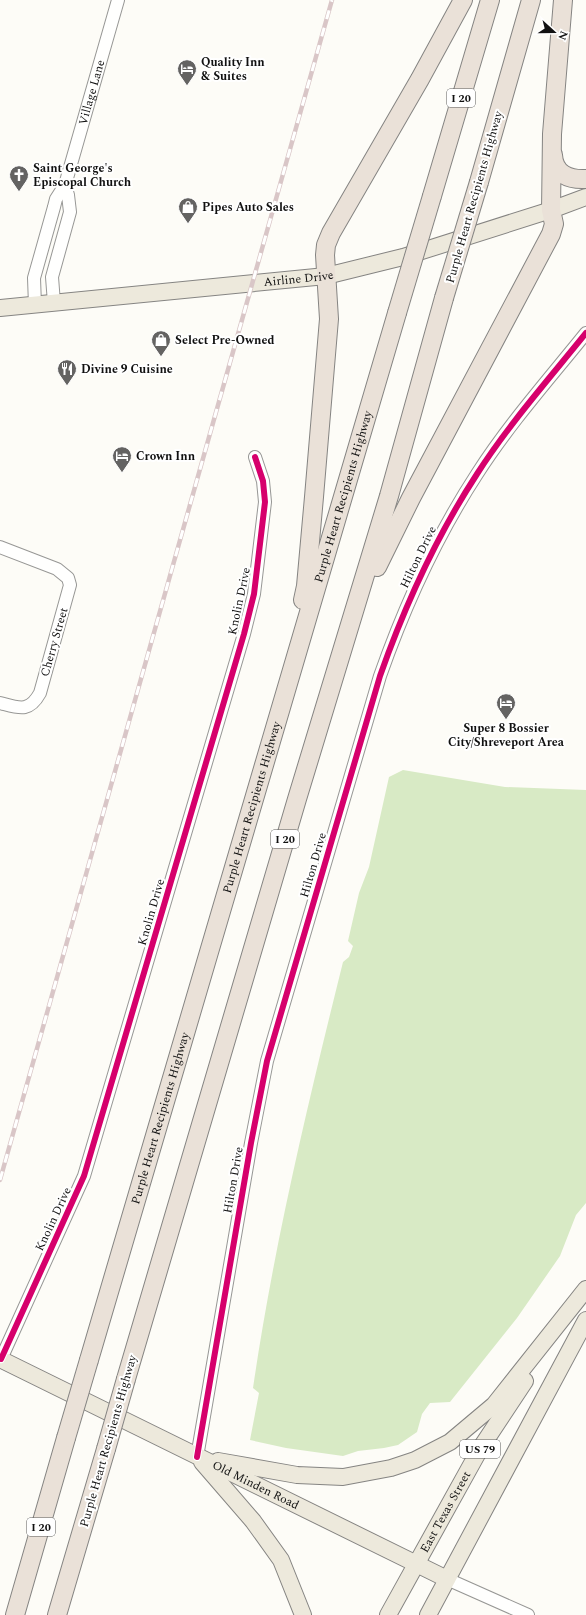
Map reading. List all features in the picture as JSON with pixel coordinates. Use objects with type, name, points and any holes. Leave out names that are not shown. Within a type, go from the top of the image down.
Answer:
[{"type":"highway","points":[[274,731],[306,579],[329,319],[325,255],[328,239],[420,79],[463,0]]},
{"type":"highway","name":"Purple Heart Recipients Highway","points":[[15,1615],[88,1360],[490,0]]},
{"type":"highway","name":"Purple Heart Recipients Highway","points":[[57,1615],[389,496],[444,298],[531,0]]},
{"type":"highway","points":[[340,657],[390,539],[551,234],[554,224],[551,210],[552,134],[563,0]]},
{"type":"highway","points":[[552,134],[553,159],[559,172],[572,179],[586,179]]},
{"type":"main road","name":"Airline Drive","points":[[0,308],[326,276],[403,257],[551,210],[586,197]]},
{"type":"main road","points":[[197,1457],[297,1475],[319,1477],[344,1477],[368,1474],[415,1460],[450,1442],[494,1405],[586,1289]]},
{"type":"main road","name":"East Texas Street","points":[[388,1615],[480,1449],[586,1292]]},
{"type":"main road","name":"US 79","points":[[428,1615],[586,1320]]},
{"type":"main road","name":"Old Minden Road","points":[[0,1359],[447,1579]]},
{"type":"main road","points":[[197,1457],[253,1521],[281,1560],[303,1615]]},
{"type":"street","name":"Village Lane","points":[[35,305],[34,278],[54,207],[65,185],[118,0]]},
{"type":"street","name":"Village Lane","points":[[54,303],[52,277],[70,212],[65,185]]},
{"type":"street","name":"Hilton Drive","points":[[197,1457],[252,1135],[267,1062],[380,676],[414,589],[433,550],[462,498],[505,433],[586,333]]},
{"type":"street","name":"Knolin Drive","points":[[0,1359],[84,1176],[246,627],[254,594],[266,502],[263,482],[255,457]]},
{"type":"street","name":"Cherry Street","points":[[0,547],[57,569],[68,578],[70,585],[40,693],[33,704],[24,708],[0,703]]},
{"type":"street","points":[[447,1579],[528,1615]]},
{"type":"green space","points":[[403,770],[505,787],[586,790],[586,1203],[576,1215],[560,1256],[517,1318],[450,1402],[430,1403],[422,1414],[417,1432],[398,1445],[358,1451],[343,1456],[286,1448],[250,1440],[259,1393],[253,1388],[261,1334],[281,1227],[343,962],[349,957],[353,946],[348,941],[359,893],[369,867],[389,777]]},
{"type":"railway","points":[[0,1180],[332,0]]},
{"type":"cycle path","points":[[197,1457],[251,1143],[267,1061],[380,676],[400,623],[422,572],[462,498],[502,437],[586,333]]},
{"type":"cycle path","points":[[1,1359],[84,1176],[244,634],[254,594],[265,502],[263,481],[255,457]]},
{"type":"place","name":"Quality Inn & Suites","points":[[187,86]]},
{"type":"place","name":"Saint George's Episcopal Church","points":[[19,192]]},
{"type":"place","name":"Pipes Auto Sales","points":[[188,224]]},
{"type":"place","name":"Select Pre-Owned","points":[[161,357]]},
{"type":"place","name":"Divine 9 Cuisine","points":[[67,386]]},
{"type":"place","name":"Crown Inn","points":[[122,473]]},
{"type":"place","name":"Super 8 Bossier City/Shreveport Area","points":[[506,720]]}]
